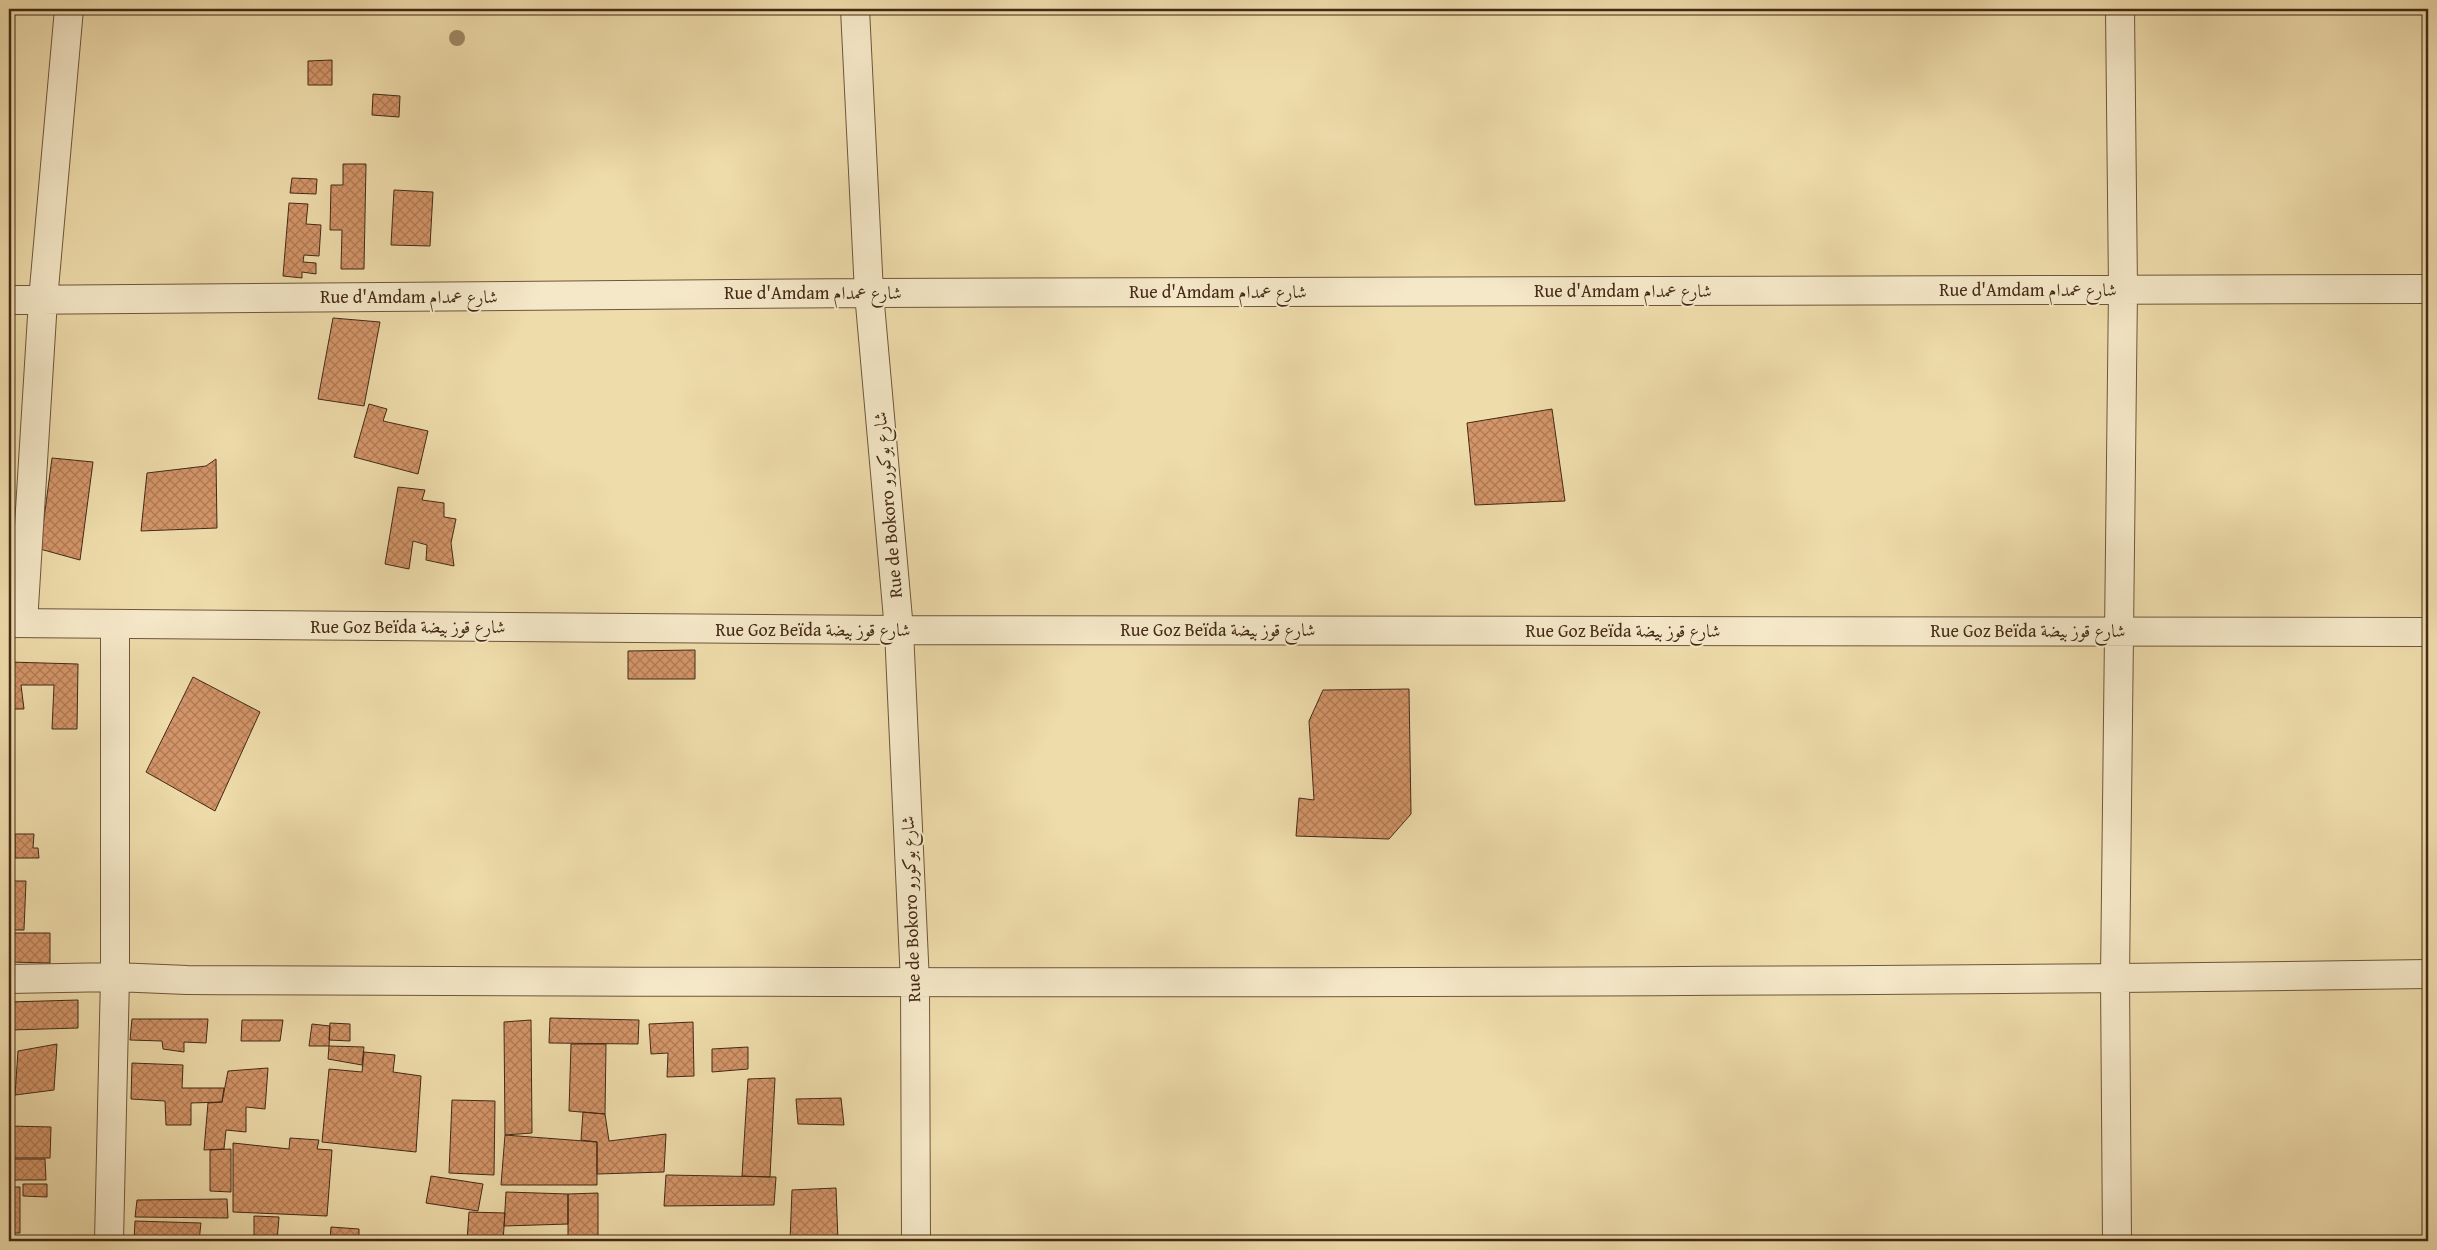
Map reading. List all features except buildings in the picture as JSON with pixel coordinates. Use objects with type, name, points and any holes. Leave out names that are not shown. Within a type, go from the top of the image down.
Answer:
[{"type":"street","points":[[16,623],[69,9]]},
{"type":"street","name":"Rue de Bokoro شارع بوكورو","points":[[855,9],[869,293],[899,630],[915,983],[916,1241]]},
{"type":"street","points":[[2117,1241],[2115,978],[2124,289],[2120,9]]},
{"type":"street","name":"Rue d'Amdam شارع عمدام","points":[[9,300],[869,293],[2428,289]]},
{"type":"street","name":"Rue Goz Beïda شارع قوز بيضة","points":[[16,623],[899,630],[2428,632]]},
{"type":"street","points":[[109,1241],[115,977],[115,625]]},
{"type":"street","points":[[9,979],[115,977],[197,980],[915,983],[2115,978],[2428,974]]}]
